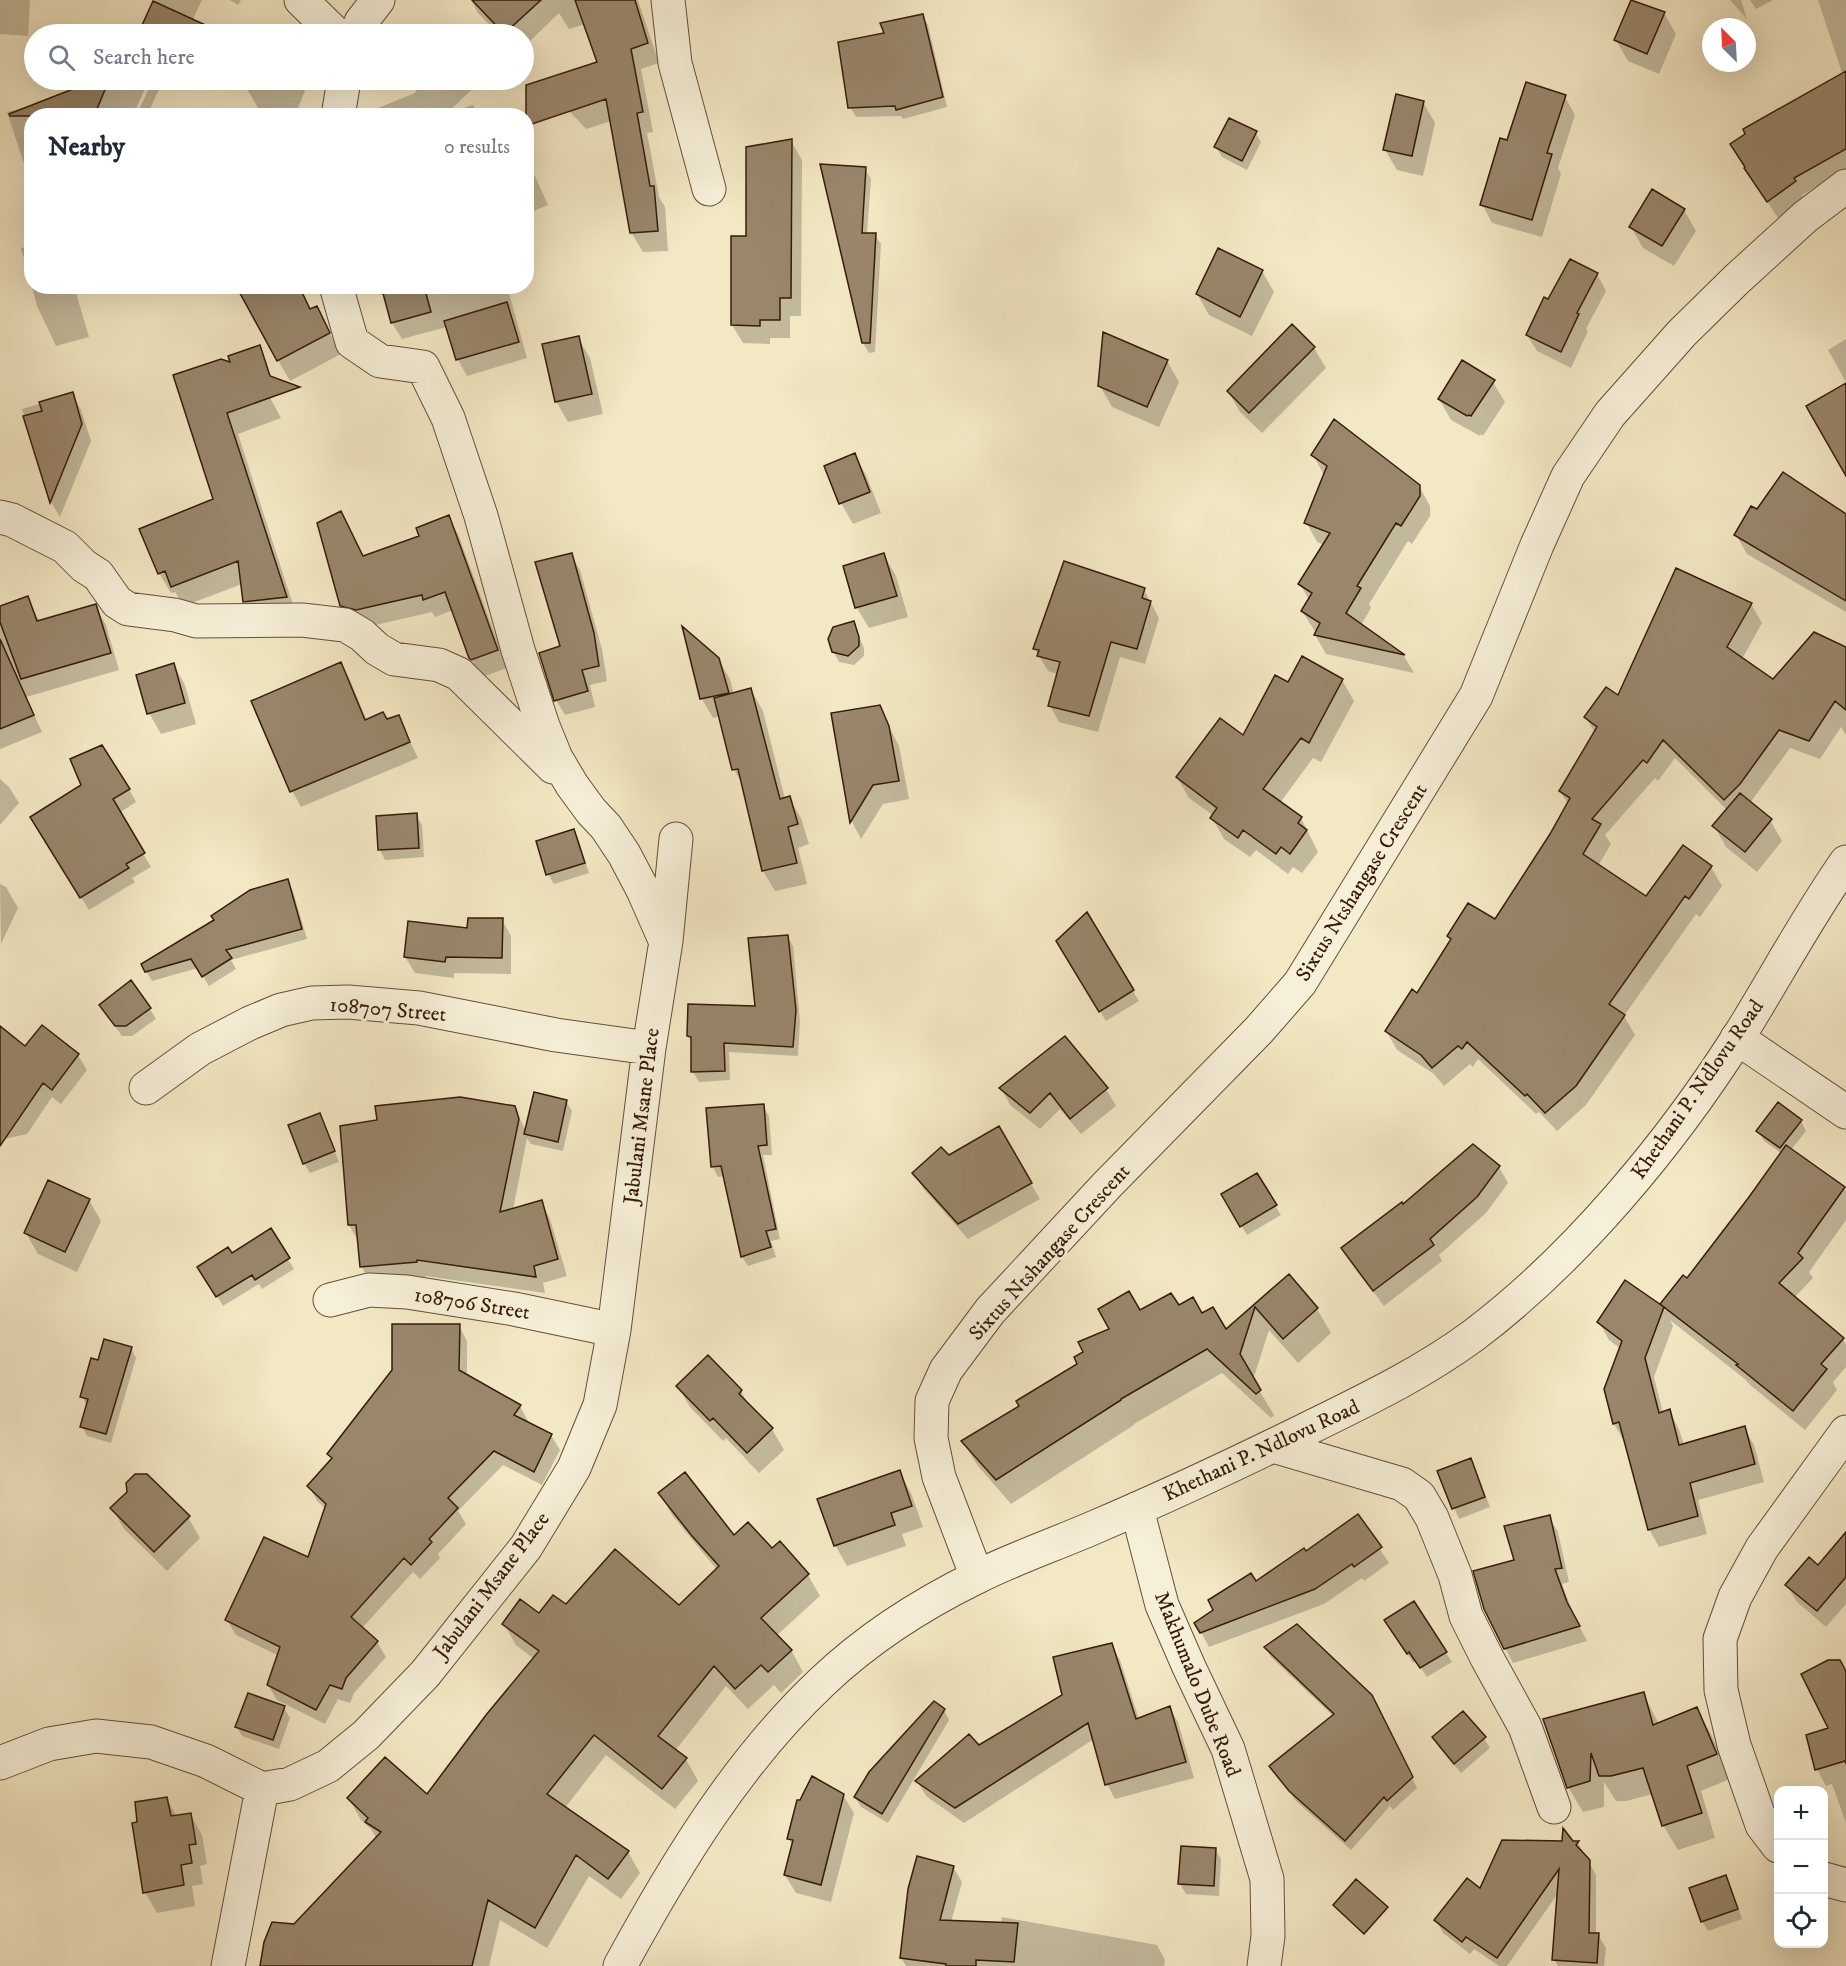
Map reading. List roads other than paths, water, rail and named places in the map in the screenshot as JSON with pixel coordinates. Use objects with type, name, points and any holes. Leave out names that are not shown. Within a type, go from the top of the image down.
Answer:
[{"type":"street","points":[[301,0],[326,24]]},
{"type":"street","points":[[360,24],[378,0]]},
{"type":"street","points":[[668,0],[675,63],[709,189]]},
{"type":"street","points":[[339,108],[342,90]]},
{"type":"street","name":"Sixtus Ntshangase Crescent","points":[[977,1577],[939,1477],[931,1438],[932,1401],[946,1370],[990,1311],[1107,1185],[1259,1030],[1300,982],[1476,696],[1537,545],[1568,476],[1610,414],[1682,333],[1736,280],[1805,217],[1846,186]]},
{"type":"street","points":[[338,294],[352,342],[380,361],[423,367],[448,418],[481,516],[518,650],[556,758],[572,785],[606,827],[624,854],[666,942]]},
{"type":"street","points":[[0,517],[22,525],[64,547],[84,566],[98,575],[117,602],[128,609],[139,612],[153,611],[196,621],[302,620],[345,625],[394,659],[439,665],[459,674],[572,785]]},
{"type":"street","name":"Jabulani Msane Place","points":[[262,1789],[290,1784],[328,1766],[366,1735],[425,1674],[526,1547],[574,1468],[600,1405],[614,1330],[649,1048],[666,942],[676,839]]},
{"type":"street","name":"Khethani P. Ndlovu Road","points":[[620,1966],[684,1856],[750,1762],[777,1728],[857,1652],[908,1617],[977,1577],[1137,1509],[1377,1395],[1436,1362],[1478,1332],[1532,1286],[1590,1229],[1645,1166],[1737,1038],[1824,893],[1846,861]]},
{"type":"street","name":"108707 Street","points":[[146,1088],[200,1049],[250,1023],[281,1010],[312,1003],[348,1002],[419,1008],[556,1035],[649,1048]]},
{"type":"street","points":[[1737,1038],[1846,1112]]},
{"type":"street","name":"108706 Street","points":[[330,1300],[369,1290],[407,1292],[514,1309],[614,1330]]},
{"type":"street","points":[[1774,1840],[1762,1825],[1734,1745],[1721,1690],[1720,1639],[1735,1597],[1762,1548],[1846,1432]]},
{"type":"street","points":[[1273,1446],[1402,1484],[1419,1496],[1432,1518],[1455,1575],[1466,1616],[1486,1658],[1525,1727],[1554,1807]]},
{"type":"street","name":"Makhumalo Dube Road","points":[[1137,1509],[1162,1605],[1228,1749],[1267,1879],[1268,1936],[1264,1966]]},
{"type":"street","points":[[0,1763],[48,1744],[96,1736],[151,1742],[206,1761],[262,1789],[228,1966]]},
{"type":"street","points":[[1828,1880],[1846,1885]]}]
